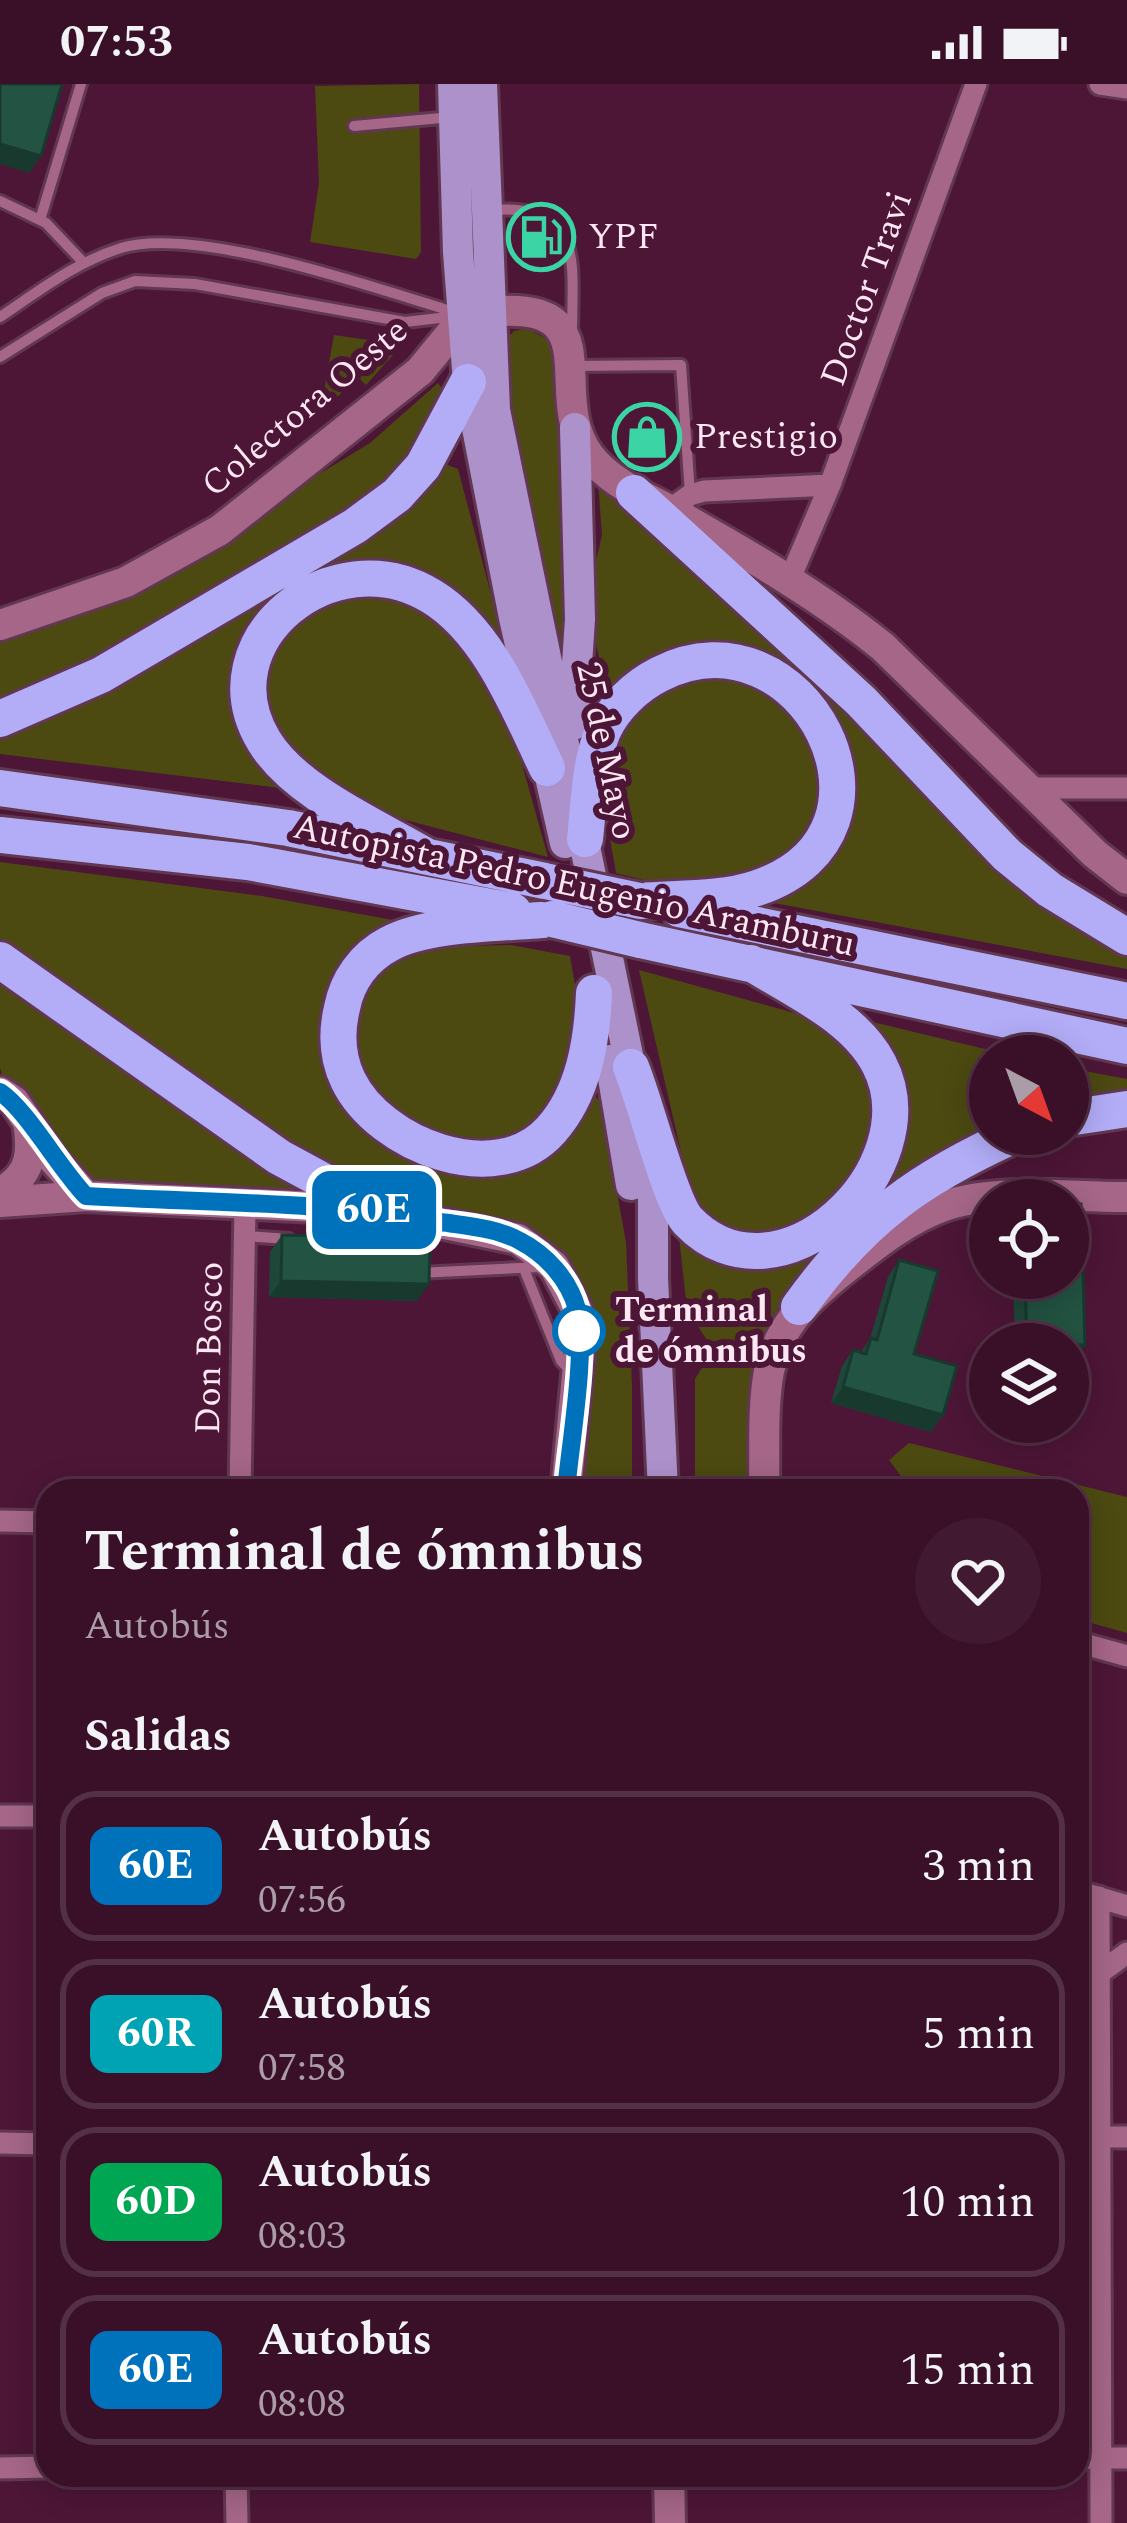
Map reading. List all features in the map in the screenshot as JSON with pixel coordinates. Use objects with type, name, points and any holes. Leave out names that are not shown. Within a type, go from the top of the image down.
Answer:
[{"type":"highway","points":[[0,718],[101,675],[298,563],[383,505],[423,466],[468,382]]},
{"type":"highway","points":[[634,493],[861,701],[1007,856],[1093,919],[1127,937]]},
{"type":"highway","points":[[426,856],[315,790],[289,771],[262,738],[250,694],[252,667],[276,620],[300,597],[351,577],[377,576],[429,594],[486,653],[560,773]]},
{"type":"highway","points":[[585,839],[601,736],[626,698],[649,680],[700,660],[746,663],[793,692],[813,714],[829,739],[838,781],[834,818],[821,845],[803,863],[754,890],[640,901]]},
{"type":"highway","name":"Autopista Pedro Eugenio Aramburu","points":[[0,788],[288,828],[1127,1001]]},
{"type":"highway","name":"Autopista Pedro Eugenio Aramburu","points":[[0,835],[248,862],[552,919],[1127,1046]]},
{"type":"highway","points":[[552,919],[424,933],[393,941],[371,955],[351,980],[340,1017],[340,1060],[350,1084],[368,1108],[395,1130],[464,1156],[500,1160],[525,1150],[549,1132],[567,1107],[582,1075],[593,1030],[594,993]]},
{"type":"highway","points":[[0,960],[280,1157],[397,1221]]},
{"type":"highway","points":[[631,1067],[676,1202],[689,1222],[717,1243],[753,1252],[776,1250],[798,1242],[844,1211],[863,1190],[888,1145],[893,1115],[879,1064],[848,1028],[751,963]]},
{"type":"highway","points":[[1089,1112],[1127,1109]]},
{"type":"highway","points":[[799,1307],[857,1233],[896,1200],[970,1155]]},
{"type":"main road","points":[[453,84],[473,105],[487,211],[478,313]]},
{"type":"main road","points":[[473,105],[458,252],[478,313]]},
{"type":"main road","name":"25 de Mayo","points":[[478,313],[468,382],[560,773],[585,839],[653,1199],[662,1479]]},
{"type":"main road","name":"25 de Mayo","points":[[478,313],[594,993],[653,1278]]},
{"type":"main road","points":[[560,773],[580,619],[575,428]]},
{"type":"street","name":"Doctor Travi","points":[[789,581],[830,485],[976,84]]},
{"type":"street","points":[[1100,84],[1127,88]]},
{"type":"street","points":[[478,313],[535,312],[557,326],[573,368],[575,428],[590,456],[634,493],[679,502],[830,485]]},
{"type":"street","name":"Colectora Oeste","points":[[0,625],[127,581],[220,530],[420,371],[478,313]]},
{"type":"street","points":[[679,502],[884,647],[1127,879]]},
{"type":"street","points":[[1027,788],[1127,788]]},
{"type":"street","points":[[0,1092],[14,1101],[63,1172],[86,1196]]},
{"type":"street","points":[[0,1198],[28,1167],[32,1151],[28,1122]]},
{"type":"street","points":[[0,1198],[86,1196],[245,1221],[318,1216],[397,1221],[518,1239],[577,1310],[580,1344],[567,1479]]},
{"type":"street","points":[[765,1479],[769,1372],[782,1334],[799,1307],[893,1233],[945,1205],[984,1198],[1127,1197]]},
{"type":"street","name":"Don Bosco","points":[[240,1479],[245,1221]]},
{"type":"street","points":[[0,1521],[36,1522]]},
{"type":"street","points":[[1089,1645],[1127,1656]]},
{"type":"street","points":[[0,1816],[36,1816]]},
{"type":"street","points":[[1089,1894],[1127,1906]]},
{"type":"street","points":[[1089,1900],[1101,1972],[1089,2137],[1101,2523]]},
{"type":"street","points":[[1101,1972],[1127,1953]]},
{"type":"street","points":[[1089,2137],[1127,2137]]},
{"type":"street","points":[[0,2143],[36,2144]]},
{"type":"street","points":[[1089,2458],[1127,2458]]},
{"type":"street","points":[[0,2468],[36,2467]]},
{"type":"street","points":[[236,2487],[237,2523]]},
{"type":"street","points":[[669,2487],[670,2523]]},
{"type":"lane","points":[[40,220],[81,84]]},
{"type":"lane","points":[[354,126],[473,105]]},
{"type":"lane","points":[[0,201],[40,220],[83,262]]},
{"type":"lane","points":[[487,211],[534,211],[556,222],[564,233],[572,264],[573,368],[681,365],[679,502]]},
{"type":"lane","points":[[0,316],[83,262],[146,243],[199,246],[306,268],[478,313]]},
{"type":"lane","points":[[0,357],[102,293],[135,280],[195,284],[405,322],[478,313]]},
{"type":"lane","points":[[245,1221],[292,1239]]},
{"type":"lane","points":[[418,1273],[539,1268]]},
{"type":"shaded area","points":[[419,84],[421,252],[416,259],[310,242],[319,183],[315,86]]},
{"type":"shaded area","points":[[527,328],[550,341],[561,432],[566,548],[561,654],[556,660],[503,391],[504,341],[514,331]]},
{"type":"shaded area","points":[[334,335],[402,345],[366,385],[358,377],[320,413]]},
{"type":"shaded area","points":[[438,383],[445,393],[393,489],[0,713],[0,642],[138,593],[202,558],[306,482],[370,443]]},
{"type":"shaded area","points":[[445,464],[458,469],[507,655],[477,628],[350,571],[245,666],[280,788],[0,754],[0,733],[423,492]]},
{"type":"shaded area","points":[[598,481],[1127,951],[1127,969],[774,903],[829,862],[847,835],[853,773],[760,658],[623,691],[604,683],[596,643],[593,574],[602,535]]},
{"type":"shaded area","points":[[351,590],[428,605],[489,672],[484,686],[520,757],[548,857],[394,817],[341,792],[285,756],[263,687],[283,629]]},
{"type":"shaded area","points":[[692,671],[775,685],[826,750],[818,839],[757,877],[664,885],[616,873],[606,816],[616,732],[636,702]]},
{"type":"shaded area","points":[[0,862],[262,896],[409,923],[375,946],[333,1067],[467,1173],[595,1096],[600,1101],[626,1242],[632,1479],[577,1479],[586,1297],[554,1247],[512,1223],[397,1203],[343,1181],[0,947]]},
{"type":"shaded area","points":[[511,945],[570,956],[581,1019],[566,1096],[503,1150],[391,1121],[346,1049],[366,979],[419,947]]},
{"type":"shaded area","points":[[639,970],[816,1019],[828,1026],[871,1078],[880,1142],[820,1220],[741,1241],[694,1208]]},
{"type":"shaded area","points":[[0,972],[320,1194],[101,1183],[79,1170],[4,1082]]},
{"type":"shaded area","points":[[860,1019],[969,1045],[969,1149],[839,1247],[788,1302],[768,1332],[750,1479],[695,1479],[695,1379],[713,1350],[687,1309],[678,1228],[737,1265],[764,1269],[801,1261],[847,1230],[886,1185],[906,1135],[902,1101]]},
{"type":"shaded area","points":[[1089,1072],[1127,1079],[1127,1102],[1089,1106]]},
{"type":"shaded area","points":[[909,1443],[1054,1479],[903,1479],[889,1460]]},
{"type":"shaded area","points":[[1089,1488],[1127,1497],[1127,1633],[1089,1622]]},
{"type":"building","points":[[0,84],[62,84],[41,156],[0,144]]},
{"type":"building","points":[[282,1235],[430,1238],[429,1284],[281,1281]]},
{"type":"building","points":[[899,1260],[938,1271],[914,1354],[957,1366],[943,1415],[843,1387],[853,1350],[866,1354],[871,1338],[877,1340]]},
{"type":"building","points":[[1026,1299],[1084,1299],[1084,1323],[1026,1323]]},
{"type":"bus line","name":"60E","points":[[0,1092],[14,1101],[51,1157],[86,1196],[377,1210],[486,1229],[518,1239],[538,1252],[554,1266],[577,1310],[580,1344],[567,1479]]},
{"type":"place","name":"YPF","points":[[541,237]]},
{"type":"place","name":"Prestigio","points":[[647,437]]},
{"type":"place","name":"Terminal de ómnibus","points":[[579,1331]]}]
